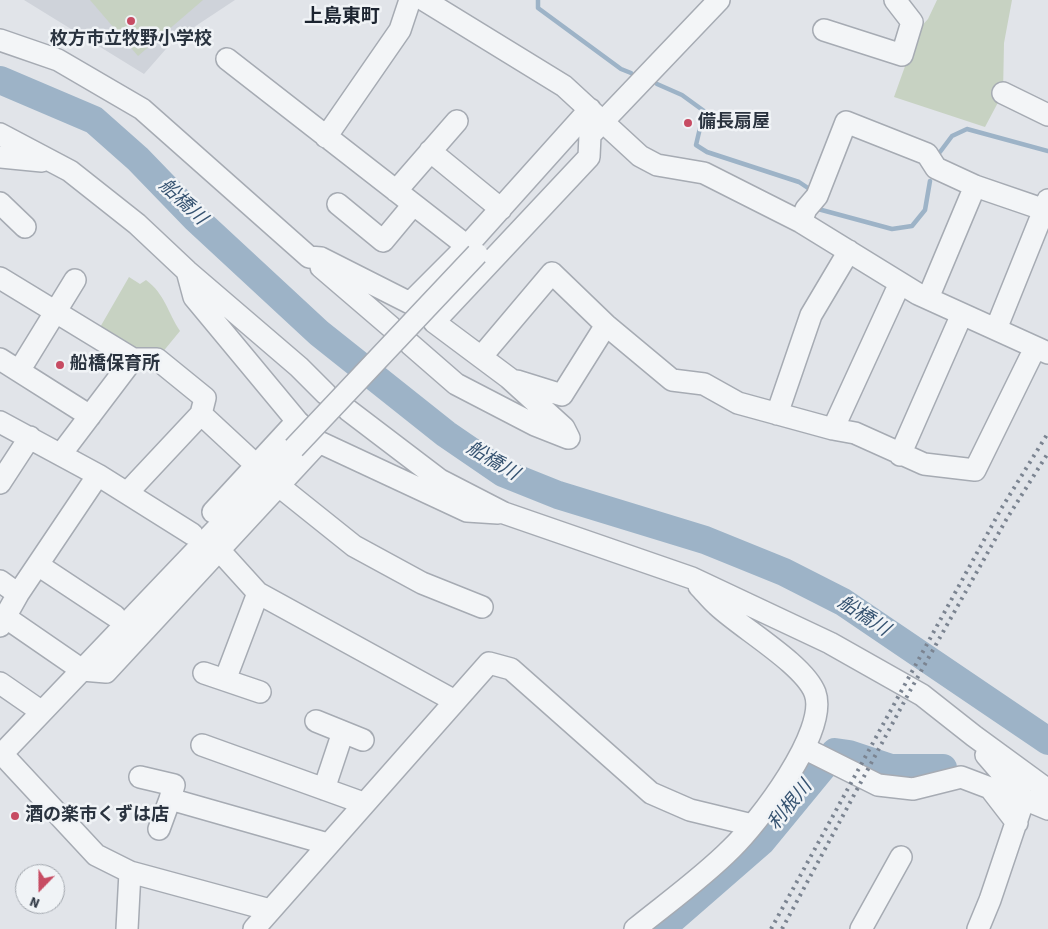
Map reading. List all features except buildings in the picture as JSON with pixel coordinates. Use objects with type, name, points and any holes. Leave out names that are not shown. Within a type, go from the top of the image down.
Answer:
[{"type":"street","points":[[326,137],[400,30],[410,0]]},
{"type":"street","points":[[424,0],[564,86],[594,122],[640,156],[657,166],[704,173],[801,222],[900,283],[928,298],[1004,333],[1044,346],[975,470],[924,464],[900,455],[855,433],[833,429],[738,403],[704,384],[672,380],[606,325],[552,273],[481,356]]},
{"type":"street","points":[[309,257],[321,258],[410,303],[472,250],[555,173],[594,122],[719,0]]},
{"type":"street","points":[[824,30],[902,56],[912,22],[895,0]]},
{"type":"street","points":[[0,40],[58,60],[142,109],[391,327]]},
{"type":"street","points":[[227,59],[472,250]]},
{"type":"street","points":[[1003,93],[1046,109]]},
{"type":"street","points":[[396,191],[458,121]]},
{"type":"street","points":[[81,661],[294,448],[472,250],[501,209],[559,143],[594,122]]},
{"type":"street","points":[[410,344],[456,384],[535,425],[569,438],[564,428],[509,378],[434,322],[589,157],[594,122]]},
{"type":"street","points":[[801,222],[806,209],[817,196],[846,122],[927,154],[936,168],[975,186],[1047,207],[1004,333]]},
{"type":"street","points":[[0,134],[70,171],[137,224],[187,271],[299,367],[326,394]]},
{"type":"street","points":[[555,173],[559,143]]},
{"type":"street","points":[[430,151],[501,209]]},
{"type":"street","points":[[0,157],[50,162]]},
{"type":"street","points":[[928,298],[975,186]]},
{"type":"street","points":[[0,203],[25,227]]},
{"type":"street","points":[[338,204],[383,241],[413,205]]},
{"type":"street","points":[[777,414],[811,315],[849,251]]},
{"type":"street","points":[[187,271],[194,297],[298,421],[319,442],[467,511],[504,513]]},
{"type":"street","points":[[0,278],[133,359],[157,359],[205,398],[201,414],[128,493]]},
{"type":"street","points":[[20,371],[73,279]]},
{"type":"street","points":[[833,429],[900,283]]},
{"type":"street","points":[[900,455],[962,314]]},
{"type":"street","points":[[509,378],[562,395],[606,325]]},
{"type":"street","points":[[0,359],[90,416]]},
{"type":"street","points":[[61,454],[133,359]]},
{"type":"street","points":[[348,410],[440,480],[504,513],[692,578],[838,647],[922,695],[1048,790]]},
{"type":"street","points":[[201,414],[256,466]]},
{"type":"street","points":[[270,910],[130,872],[96,855],[1,755],[42,712],[115,616],[298,421]]},
{"type":"street","points":[[0,422],[98,475],[192,534]]},
{"type":"street","points":[[0,483],[30,437]]},
{"type":"street","points":[[98,475],[18,594],[3,622],[106,672],[319,442]]},
{"type":"street","points":[[278,486],[354,546],[422,583],[482,607]]},
{"type":"street","points":[[219,550],[258,592],[453,700]]},
{"type":"street","points":[[38,565],[115,616]]},
{"type":"street","points":[[635,929],[732,848],[765,812],[804,748],[813,728],[816,710],[815,694],[802,674],[716,605],[692,578]]},
{"type":"street","points":[[0,581],[18,594]]},
{"type":"street","points":[[225,680],[258,592]]},
{"type":"street","points":[[254,929],[453,700],[488,663],[511,669],[650,793],[690,810],[752,825]]},
{"type":"street","points":[[204,673],[260,692]]},
{"type":"street","points":[[0,683],[42,712]]},
{"type":"street","points":[[316,721],[363,740]]},
{"type":"street","points":[[324,789],[343,732]]},
{"type":"street","points":[[974,736],[982,751],[1024,799],[1048,809]]},
{"type":"street","points":[[202,745],[364,803]]},
{"type":"street","points":[[804,748],[878,785],[913,789],[961,777],[990,788],[1017,823]]},
{"type":"street","points":[[140,777],[174,785],[160,829]]},
{"type":"street","points":[[170,799],[328,844]]},
{"type":"street","points":[[978,929],[990,900],[1024,799]]},
{"type":"street","points":[[861,929],[901,857]]},
{"type":"street","points":[[127,929],[130,872]]},
{"type":"shaded area","name":"枚方市立牧野小学校","points":[[24,0],[235,0],[173,41],[144,74]]},
{"type":"green space","points":[[90,0],[203,0],[138,56]]},
{"type":"green space","points":[[937,0],[1012,0],[1004,43],[1003,93],[985,127],[894,97],[918,30],[928,19]]},
{"type":"green space","points":[[129,277],[140,284],[146,280],[158,291],[180,331],[157,359],[95,336]]},
{"type":"waterway","points":[[538,0],[538,8],[621,69],[631,73]]},
{"type":"waterway","name":"船橋川","points":[[0,80],[94,120],[138,159],[196,219],[319,333],[446,434],[503,473],[558,495],[705,540],[784,572],[843,602],[1048,741]]},
{"type":"waterway","points":[[657,84],[682,95],[704,111],[696,145],[707,152],[799,182],[808,188]]},
{"type":"waterway","points":[[940,152],[952,136],[967,129],[1048,151]]},
{"type":"waterway","points":[[818,209],[892,229],[912,226],[925,210],[930,181]]},
{"type":"waterway","name":"利根川","points":[[661,929],[761,842],[835,752],[849,754],[891,768],[943,768]]},
{"type":"railway","points":[[771,929],[1001,509],[1048,433]]},
{"type":"railway","points":[[782,929],[911,689],[1006,520],[1048,453]]},
{"type":"place","name":"枚方市立牧野小学校","points":[[131,21]]},
{"type":"place","name":"備長扇屋","points":[[688,123]]},
{"type":"place","name":"船橋保育所","points":[[60,365]]},
{"type":"place","name":"酒の楽市くずは店","points":[[15,816]]},
{"type":"district","name":"上島東町","points":[[342,18]]}]
